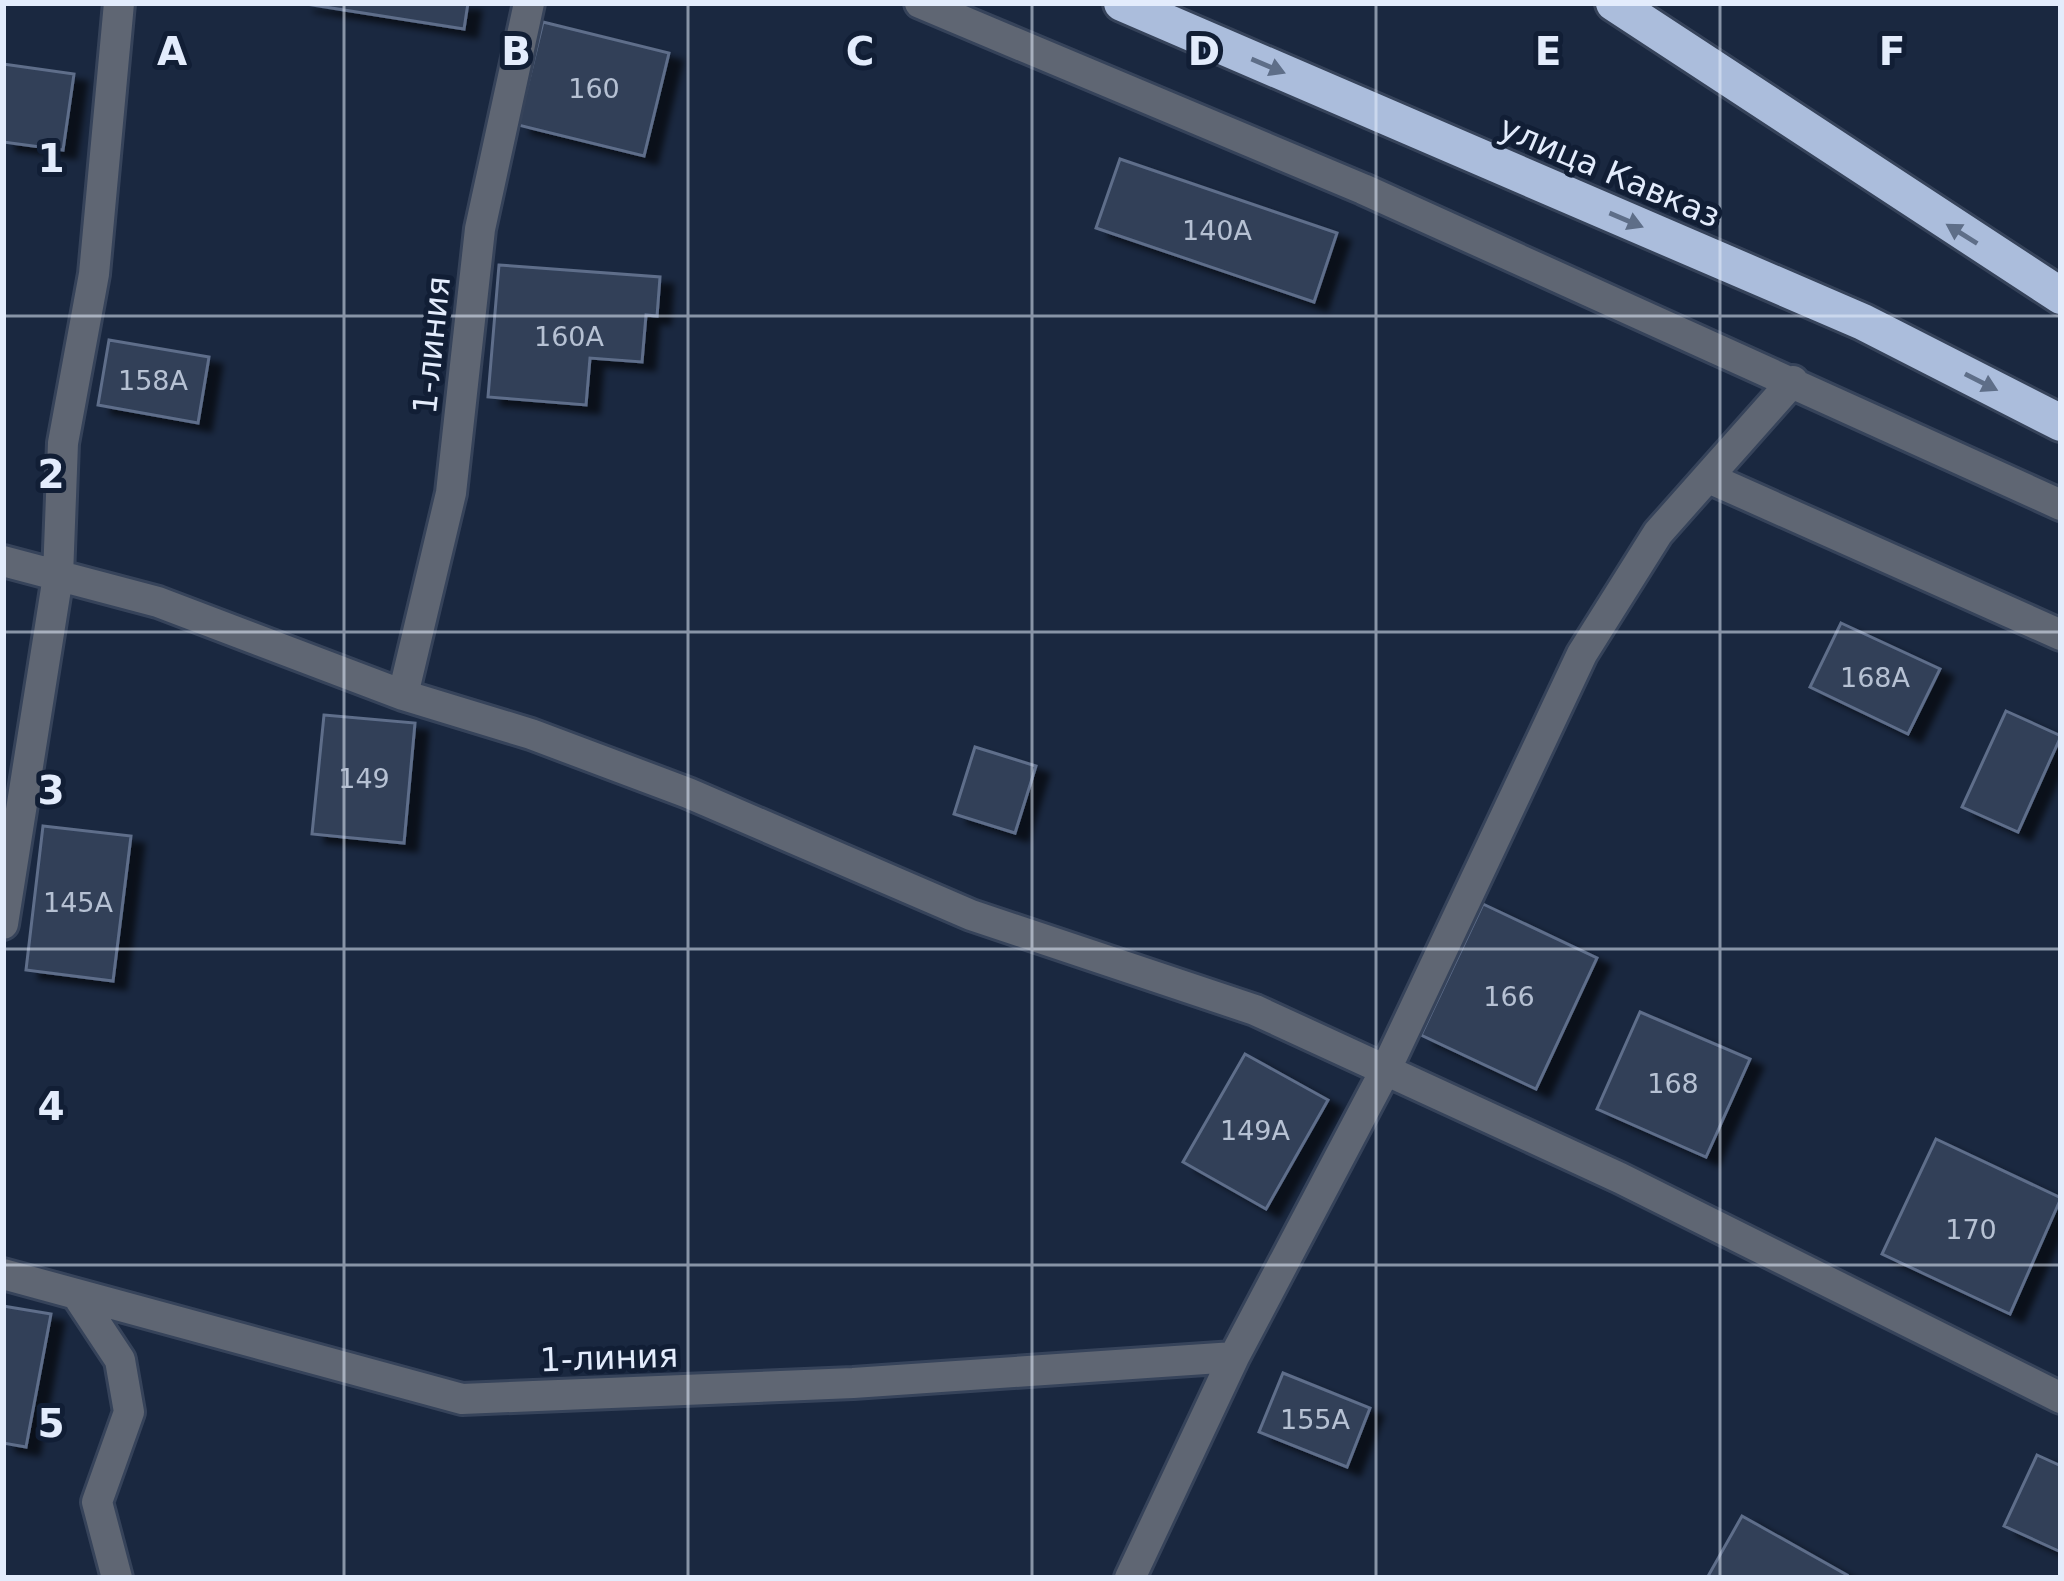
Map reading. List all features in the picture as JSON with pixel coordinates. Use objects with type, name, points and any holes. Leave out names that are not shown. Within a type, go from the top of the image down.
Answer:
[{"type":"highway","name":"улица Кавказ","points":[[1122,3],[1863,322],[2061,423]]},
{"type":"highway","points":[[1614,3],[2061,296]]},
{"type":"street","points":[[3,925],[58,576],[64,443],[94,274],[119,3]]},
{"type":"street","name":"1-линия","points":[[404,695],[451,493],[479,229],[530,3]]},
{"type":"street","points":[[920,3],[1363,189],[2061,505]]},
{"type":"street","points":[[1130,1578],[1234,1357],[1386,1069],[1582,654],[1658,533],[1711,479],[1792,380]]},
{"type":"street","points":[[1711,479],[2061,635]]},
{"type":"street","points":[[3,561],[158,602],[404,695],[531,734],[688,793],[951,907],[1235,1003],[1620,1178],[2061,1399]]},
{"type":"street","name":"1-линия","points":[[3,1274],[462,1400],[853,1383],[1234,1357]]},
{"type":"street","points":[[79,1298],[119,1360],[129,1412],[98,1502],[117,1578]]},
{"type":"building","points":[[300,3],[468,3],[464,29]]},
{"type":"building","points":[[543,22],[669,53],[644,156],[518,125]]},
{"type":"building","points":[[3,64],[74,74],[63,150],[3,142]]},
{"type":"building","points":[[1120,159],[1337,233],[1314,302],[1096,228]]},
{"type":"building","points":[[499,265],[660,277],[657,316],[646,315],[642,362],[590,358],[586,405],[488,397]]},
{"type":"building","points":[[109,340],[209,357],[198,423],[98,405]]},
{"type":"building","points":[[1841,623],[1940,669],[1908,734],[1810,687]]},
{"type":"building","points":[[2006,711],[2061,736],[2018,832],[1962,807]]},
{"type":"building","points":[[324,715],[415,723],[404,843],[312,834]]},
{"type":"building","points":[[975,747],[1036,766],[1015,833],[954,814]]},
{"type":"building","points":[[43,826],[131,836],[113,981],[26,970]]},
{"type":"building","points":[[1483,904],[1597,958],[1536,1089],[1421,1035]]},
{"type":"building","points":[[1640,1012],[1750,1059],[1706,1157],[1597,1109]]},
{"type":"building","points":[[1245,1054],[1328,1100],[1266,1209],[1183,1162]]},
{"type":"building","points":[[1936,1139],[2061,1198],[2010,1314],[1882,1254]]},
{"type":"building","points":[[3,1306],[51,1314],[26,1447],[3,1443]]},
{"type":"building","points":[[1283,1373],[1370,1408],[1347,1467],[1259,1432]]},
{"type":"building","points":[[2037,1455],[2061,1466],[2061,1552],[2004,1526]]},
{"type":"building","points":[[1742,1516],[1847,1575],[1707,1578]]}]
